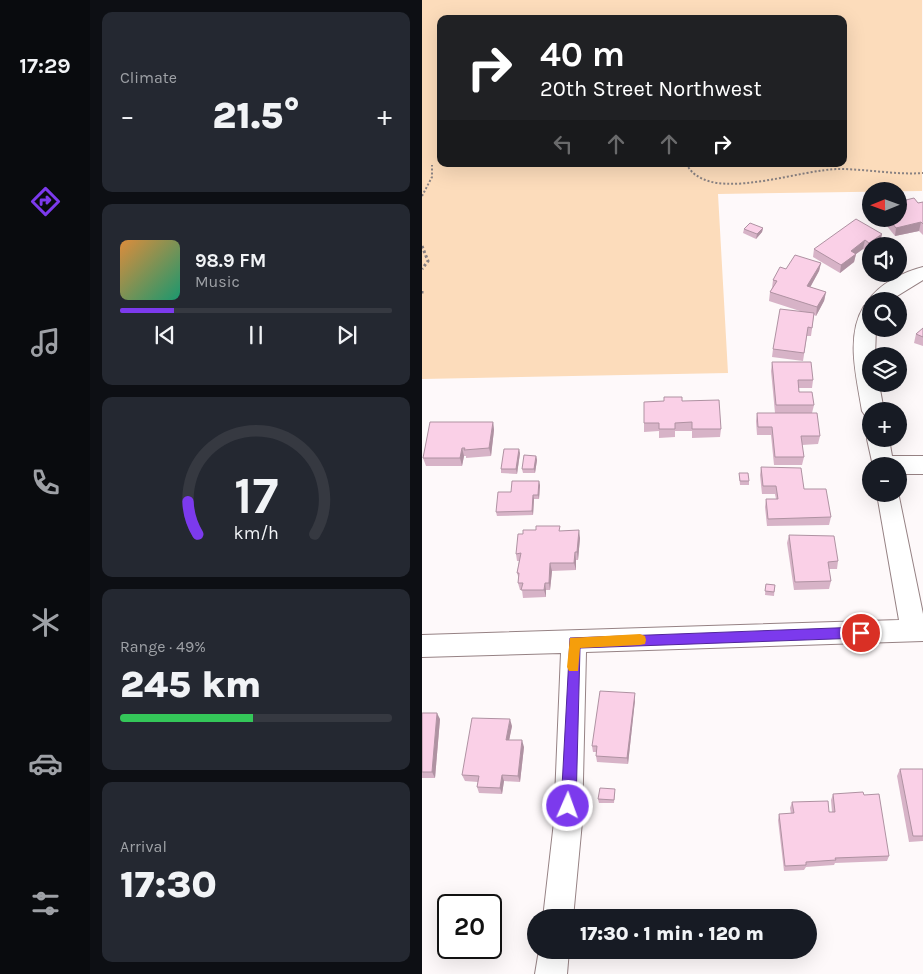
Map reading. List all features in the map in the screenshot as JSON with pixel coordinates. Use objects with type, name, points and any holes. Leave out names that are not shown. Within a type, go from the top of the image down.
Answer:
[{"type":"street","points":[[886,292],[906,280],[922,274]]},
{"type":"street","points":[[864,337],[863,349],[872,402]]},
{"type":"street","points":[[907,465],[922,465]]},
{"type":"street","points":[[422,646],[918,630],[890,502]]},
{"type":"street","points":[[559,909],[568,822],[574,642]]},
{"type":"street","points":[[551,974],[553,959]]},
{"type":"path","points":[[422,196],[432,176],[432,165]]},
{"type":"path","points":[[688,167],[695,176],[709,181],[758,181],[839,169],[877,174],[922,173]]},
{"type":"path","points":[[422,246],[428,261],[422,270]]},
{"type":"path","points":[[422,291],[422,296]]},
{"type":"shaded area","points":[[422,0],[922,0],[922,191],[907,191],[907,182],[862,182],[862,192],[718,194],[728,373],[422,379]]},
{"type":"building","points":[[914,198],[918,203],[923,202],[923,224],[921,222],[907,225],[907,200]]},
{"type":"building","points":[[856,219],[862,222],[862,228],[872,228],[882,234],[878,237],[862,237],[862,242],[851,251],[856,254],[841,265],[814,249]]},
{"type":"building","points":[[750,223],[763,228],[757,234],[744,229]]},
{"type":"building","points":[[795,255],[821,263],[807,286],[826,292],[817,307],[770,292],[777,281],[773,280],[780,267],[786,269]]},
{"type":"building","points":[[780,309],[814,313],[812,328],[808,327],[804,353],[773,349]]},
{"type":"building","points":[[923,328],[923,337],[916,334]]},
{"type":"building","points":[[772,362],[811,362],[813,380],[798,380],[799,392],[812,392],[814,405],[776,405]]},
{"type":"building","points":[[664,397],[682,397],[682,401],[719,400],[721,429],[692,429],[692,422],[675,423],[675,429],[659,429],[659,423],[644,423],[644,402],[664,401]]},
{"type":"building","points":[[757,413],[817,413],[820,436],[801,436],[804,457],[775,457],[772,427],[758,427]]},
{"type":"building","points":[[430,422],[493,422],[489,448],[464,450],[465,448],[462,448],[460,458],[423,458]]},
{"type":"building","points":[[504,449],[519,449],[516,469],[501,469]]},
{"type":"building","points":[[524,455],[536,456],[534,469],[522,469]]},
{"type":"building","points":[[761,467],[801,468],[804,489],[826,489],[831,517],[768,519],[766,499],[778,499],[776,486],[763,486]]},
{"type":"building","points":[[739,473],[748,473],[749,481],[740,481]]},
{"type":"building","points":[[512,481],[539,481],[538,495],[533,495],[532,511],[496,512],[498,492],[511,492]]},
{"type":"building","points":[[536,526],[560,526],[559,531],[579,530],[577,552],[575,552],[574,563],[550,563],[549,583],[545,583],[544,590],[521,590],[523,583],[518,583],[519,573],[517,573],[521,553],[516,554],[518,534],[523,534],[523,530],[536,530]]},
{"type":"building","points":[[789,535],[834,536],[838,561],[828,562],[831,581],[795,582]]},
{"type":"building","points":[[766,584],[775,585],[774,592],[765,591]]},
{"type":"building","points":[[600,691],[635,693],[627,758],[596,756],[597,746],[592,746]]},
{"type":"building","points":[[422,713],[437,713],[432,772],[422,772]]},
{"type":"building","points":[[472,718],[510,719],[506,740],[522,740],[518,776],[502,775],[500,788],[477,787],[479,776],[462,775]]},
{"type":"building","points":[[900,769],[923,769],[923,836],[913,836]]},
{"type":"building","points":[[600,788],[615,789],[614,800],[598,799]]},
{"type":"building","points":[[863,792],[864,795],[879,794],[889,856],[835,858],[836,860],[806,862],[806,865],[785,866],[779,814],[794,813],[792,802],[828,801],[829,812],[835,812],[833,794]]},
{"type":"slow traffic","points":[[573,667],[574,642],[640,640]]},
{"type":"route","points":[[568,806],[574,642],[861,633]]}]
